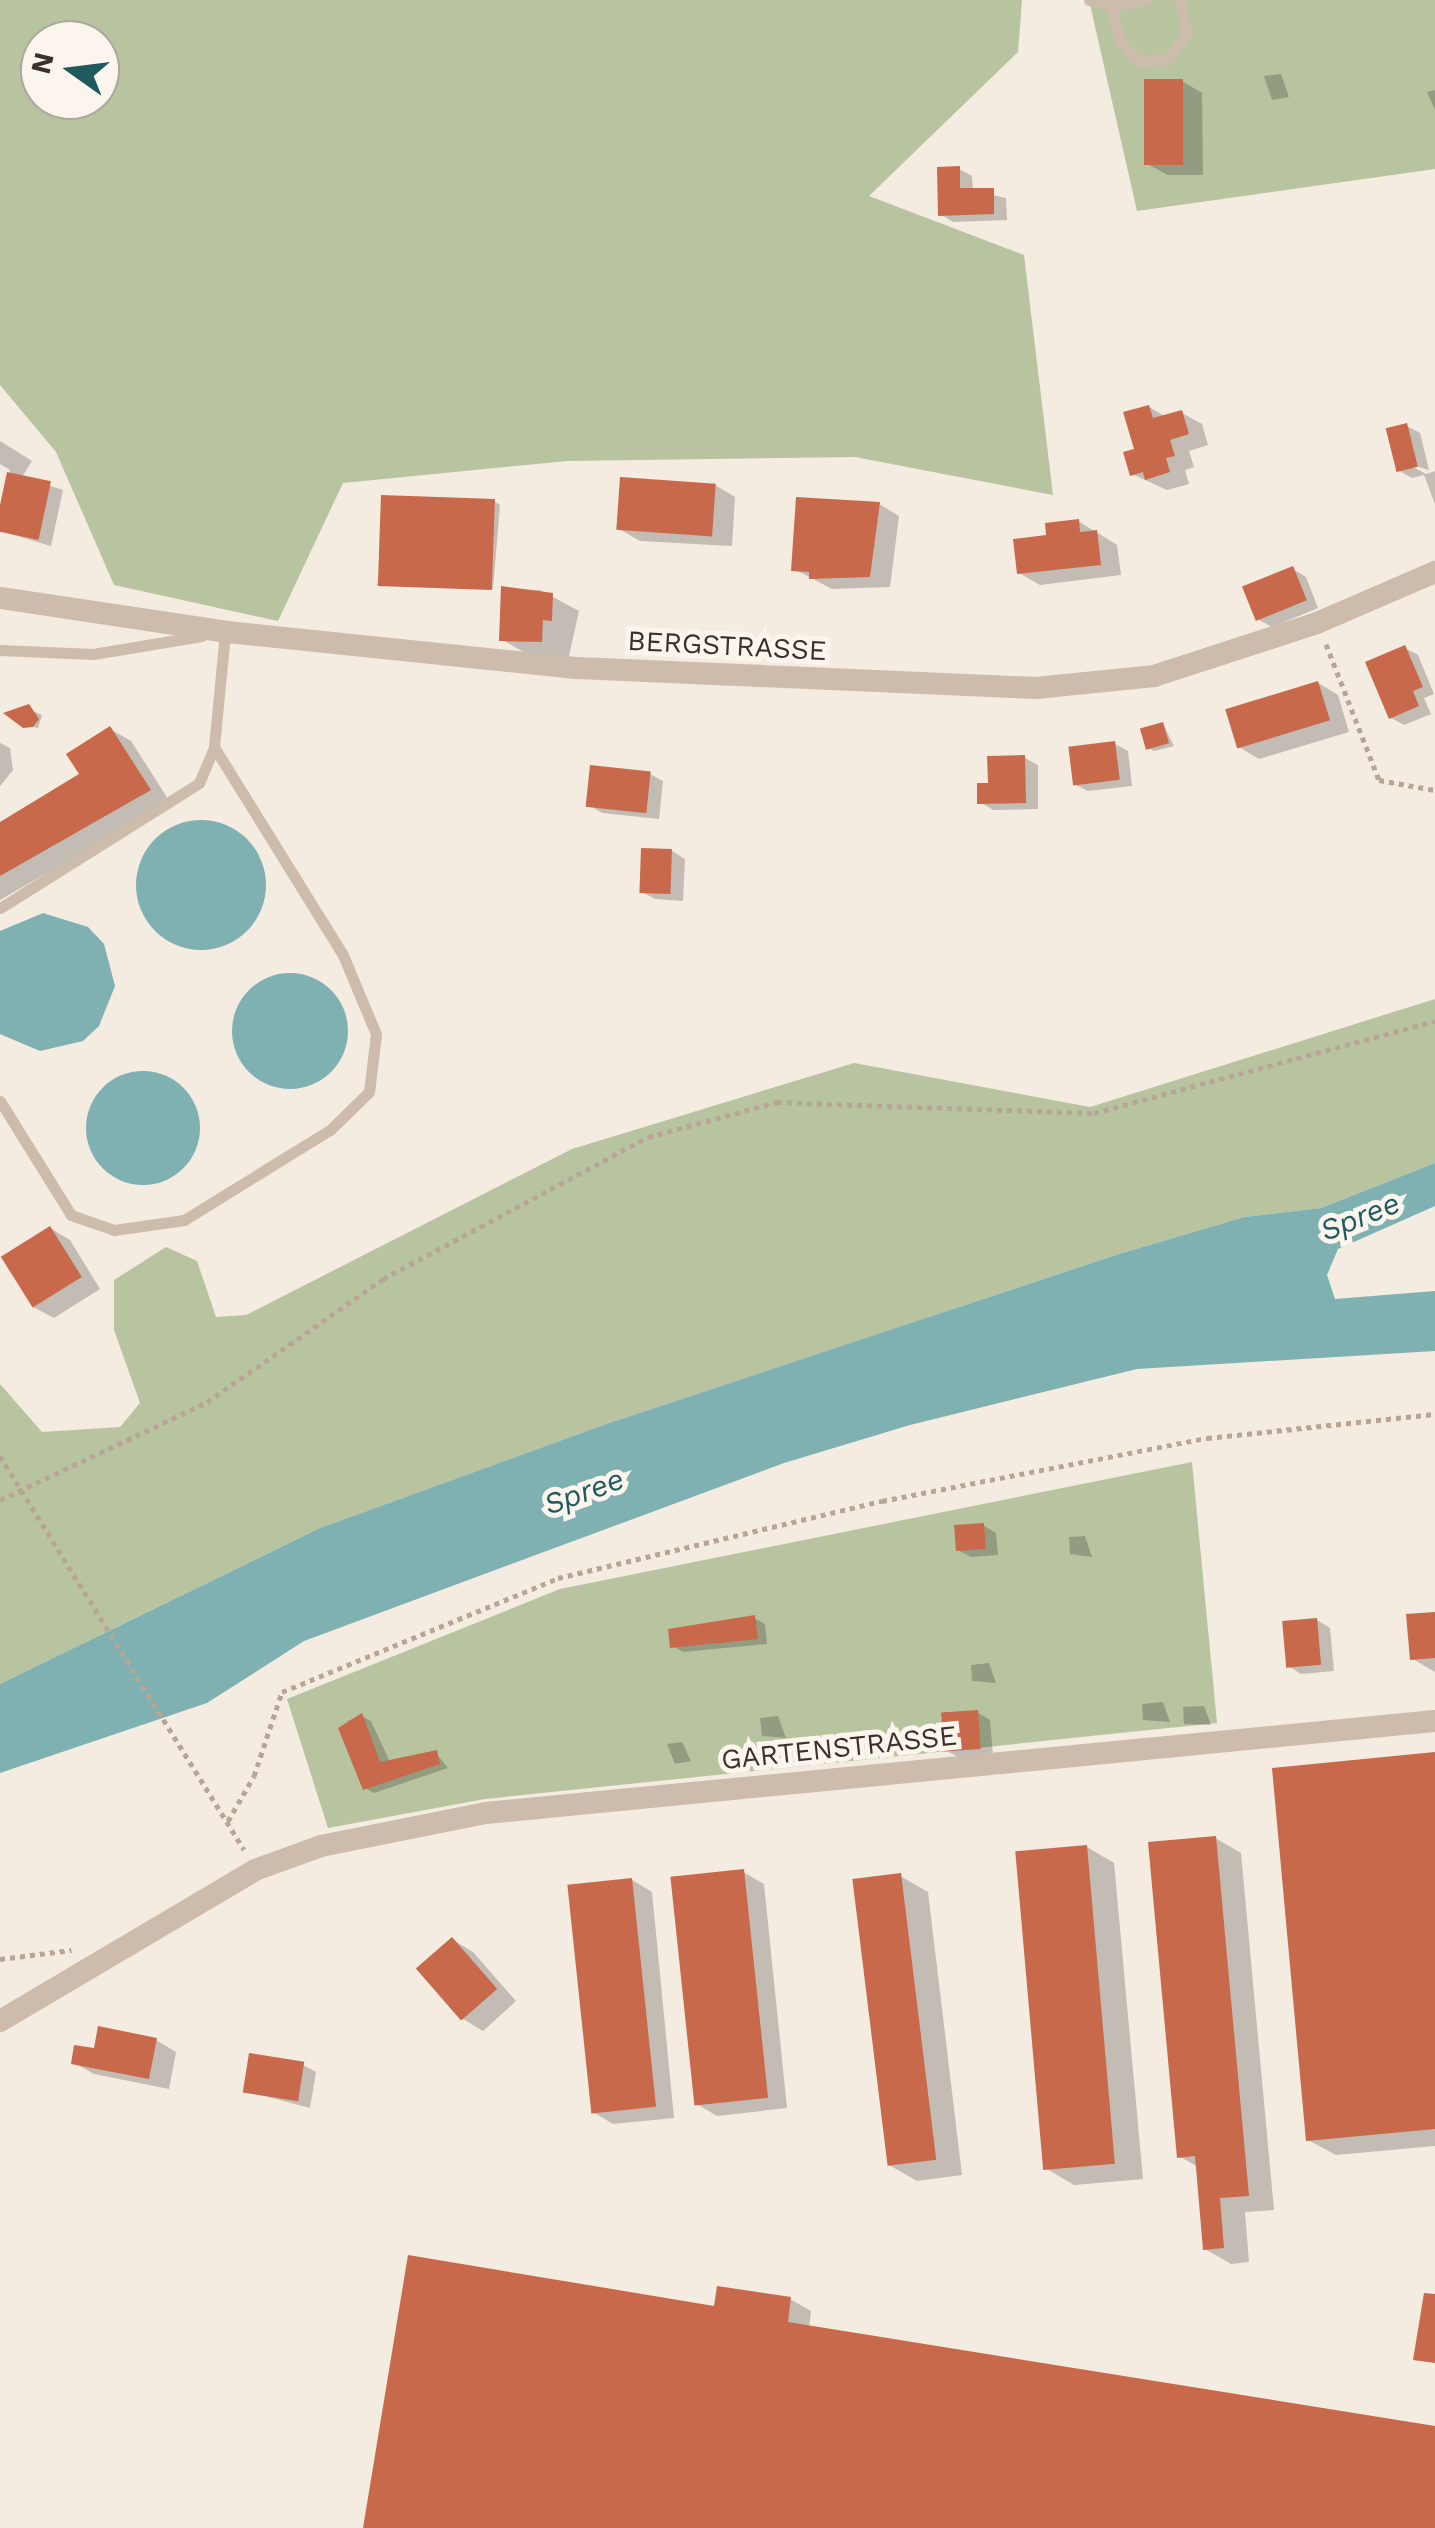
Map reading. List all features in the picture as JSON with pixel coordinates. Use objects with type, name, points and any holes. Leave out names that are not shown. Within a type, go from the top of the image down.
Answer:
[{"type":"street","name":"BERGSTRASSE","points":[[0,598],[226,632],[578,668],[1036,688],[1154,676],[1317,623],[1435,572]]},
{"type":"street","name":"GARTENSTRASSE","points":[[0,2020],[256,1870],[321,1846],[486,1813],[1435,1720]]},
{"type":"lane","points":[[1089,0],[1111,6],[1146,0]]},
{"type":"lane","points":[[1111,6],[1120,42],[1138,61],[1168,59],[1186,34],[1180,0]]},
{"type":"lane","points":[[0,650],[93,654],[226,632],[214,747],[199,783],[0,908]]},
{"type":"lane","points":[[0,1101],[71,1215],[114,1230],[184,1220],[330,1130],[369,1092],[376,1034],[343,955],[214,747]]},
{"type":"path","points":[[1317,623],[1380,780],[1435,790]]},
{"type":"path","points":[[0,1500],[22,1493],[208,1402],[383,1279],[648,1137],[777,1102],[1094,1113],[1435,1022]]},
{"type":"path","points":[[228,1821],[254,1776],[282,1692],[558,1578],[882,1501],[1207,1438],[1435,1414]]},
{"type":"path","points":[[0,1456],[179,1735],[256,1870]]},
{"type":"path","points":[[0,1959],[75,1950]]},
{"type":"green space","points":[[0,0],[1022,0],[1018,52],[869,196],[1024,255],[1053,495],[855,457],[567,461],[343,483],[278,621],[114,585],[56,452],[0,385]]},
{"type":"green space","points":[[1089,0],[1435,0],[1435,169],[1137,211]]},
{"type":"green space","points":[[1435,999],[1435,1163],[1321,1208],[1244,1217],[1119,1254],[609,1423],[320,1528],[0,1684],[0,1384],[42,1432],[120,1427],[140,1403],[114,1330],[114,1280],[166,1247],[197,1261],[216,1317],[246,1315],[572,1149],[854,1063],[1090,1107]]},
{"type":"green space","points":[[1192,1462],[1217,1723],[485,1799],[328,1828],[287,1699],[560,1589]]},
{"type":"water","points":[[201,820],[226,825],[247,839],[261,860],[266,885],[261,910],[247,931],[226,945],[201,950],[176,945],[155,931],[141,910],[136,885],[141,860],[155,839],[176,825]]},
{"type":"water","points":[[43,913],[88,927],[104,944],[115,986],[99,1026],[83,1041],[40,1051],[0,1034],[0,931]]},
{"type":"water","points":[[290,973],[312,978],[331,990],[343,1009],[348,1031],[343,1053],[331,1072],[312,1084],[290,1089],[268,1084],[249,1072],[237,1053],[232,1031],[237,1009],[249,990],[268,978]]},
{"type":"water","points":[[143,1071],[175,1080],[191,1096],[200,1128],[191,1160],[175,1176],[143,1185],[111,1176],[95,1160],[86,1128],[95,1096],[111,1080]]},
{"type":"water","name":"Spree","points":[[1435,1163],[1435,1206],[1338,1249],[1327,1275],[1335,1299],[1435,1291],[1435,1351],[1137,1369],[910,1425],[784,1463],[304,1641],[207,1703],[0,1773],[0,1684],[320,1528],[609,1423],[1119,1254],[1244,1217],[1321,1208]]},
{"type":"building","points":[[1144,79],[1183,79],[1183,165],[1144,165]]},
{"type":"building","points":[[960,166],[960,188],[994,188],[994,214],[938,216],[937,167]]},
{"type":"building","points":[[1149,405],[1153,418],[1182,410],[1189,434],[1170,440],[1175,456],[1166,458],[1170,472],[1145,480],[1143,472],[1130,476],[1123,452],[1134,449],[1123,412]]},
{"type":"building","points":[[1407,423],[1418,467],[1397,472],[1386,428]]},
{"type":"building","points":[[7,472],[51,481],[39,540],[0,532],[0,505]]},
{"type":"building","points":[[620,477],[716,484],[712,537],[616,530]]},
{"type":"building","points":[[381,495],[495,499],[492,590],[378,586]]},
{"type":"building","points":[[796,497],[880,502],[870,577],[809,579],[809,572],[791,571]]},
{"type":"building","points":[[1079,519],[1080,532],[1097,530],[1101,565],[1017,574],[1013,539],[1046,535],[1045,523]]},
{"type":"building","points":[[1293,566],[1307,600],[1256,621],[1242,587]]},
{"type":"building","points":[[501,586],[553,593],[552,621],[543,620],[542,642],[499,641]]},
{"type":"building","points":[[1405,645],[1423,687],[1413,691],[1419,706],[1389,719],[1365,662]]},
{"type":"building","points":[[1318,681],[1330,720],[1237,749],[1225,709]]},
{"type":"building","points":[[29,704],[39,719],[33,727],[23,728],[3,713]]},
{"type":"building","points":[[1163,722],[1169,743],[1146,750],[1140,729]]},
{"type":"building","points":[[110,726],[151,790],[0,876],[0,822],[79,774],[66,754]]},
{"type":"building","points":[[1115,741],[1120,780],[1073,785],[1068,747]]},
{"type":"building","points":[[1025,755],[1026,803],[977,804],[977,783],[988,783],[987,756]]},
{"type":"building","points":[[590,765],[651,771],[646,813],[586,807]]},
{"type":"building","points":[[641,848],[672,849],[670,894],[639,893]]},
{"type":"building","points":[[50,1226],[82,1277],[33,1308],[1,1257]]},
{"type":"building","points":[[984,1523],[986,1549],[956,1551],[954,1525]]},
{"type":"building","points":[[1435,1612],[1435,1658],[1410,1660],[1406,1614]]},
{"type":"building","points":[[755,1615],[758,1639],[670,1648],[668,1629]]},
{"type":"building","points":[[1317,1618],[1321,1665],[1286,1668],[1282,1621]]},
{"type":"building","points":[[978,1710],[981,1749],[944,1751],[941,1713]]},
{"type":"building","points":[[362,1713],[380,1762],[437,1750],[440,1764],[363,1790],[338,1728]]},
{"type":"building","points":[[1435,1752],[1435,2129],[1306,2141],[1272,1768]]},
{"type":"building","points":[[1216,1836],[1249,2196],[1220,2198],[1224,2248],[1203,2250],[1195,2156],[1177,2158],[1148,1842]]},
{"type":"building","points":[[1087,1845],[1115,2164],[1043,2170],[1015,1851]]},
{"type":"building","points":[[744,1869],[768,2098],[694,2105],[670,1877]]},
{"type":"building","points":[[901,1873],[936,2160],[888,2166],[852,1879]]},
{"type":"building","points":[[632,1878],[656,2107],[591,2114],[567,1885]]},
{"type":"building","points":[[452,1937],[497,1989],[461,2021],[416,1968]]},
{"type":"building","points":[[98,2026],[157,2038],[149,2079],[71,2064],[74,2045],[94,2048]]},
{"type":"building","points":[[249,2053],[304,2062],[298,2101],[243,2093]]},
{"type":"building","points":[[408,2255],[714,2306],[717,2286],[791,2297],[788,2322],[1435,2426],[1435,2528],[363,2528]]},
{"type":"building","points":[[1424,2293],[1435,2294],[1435,2363],[1413,2360]]}]
